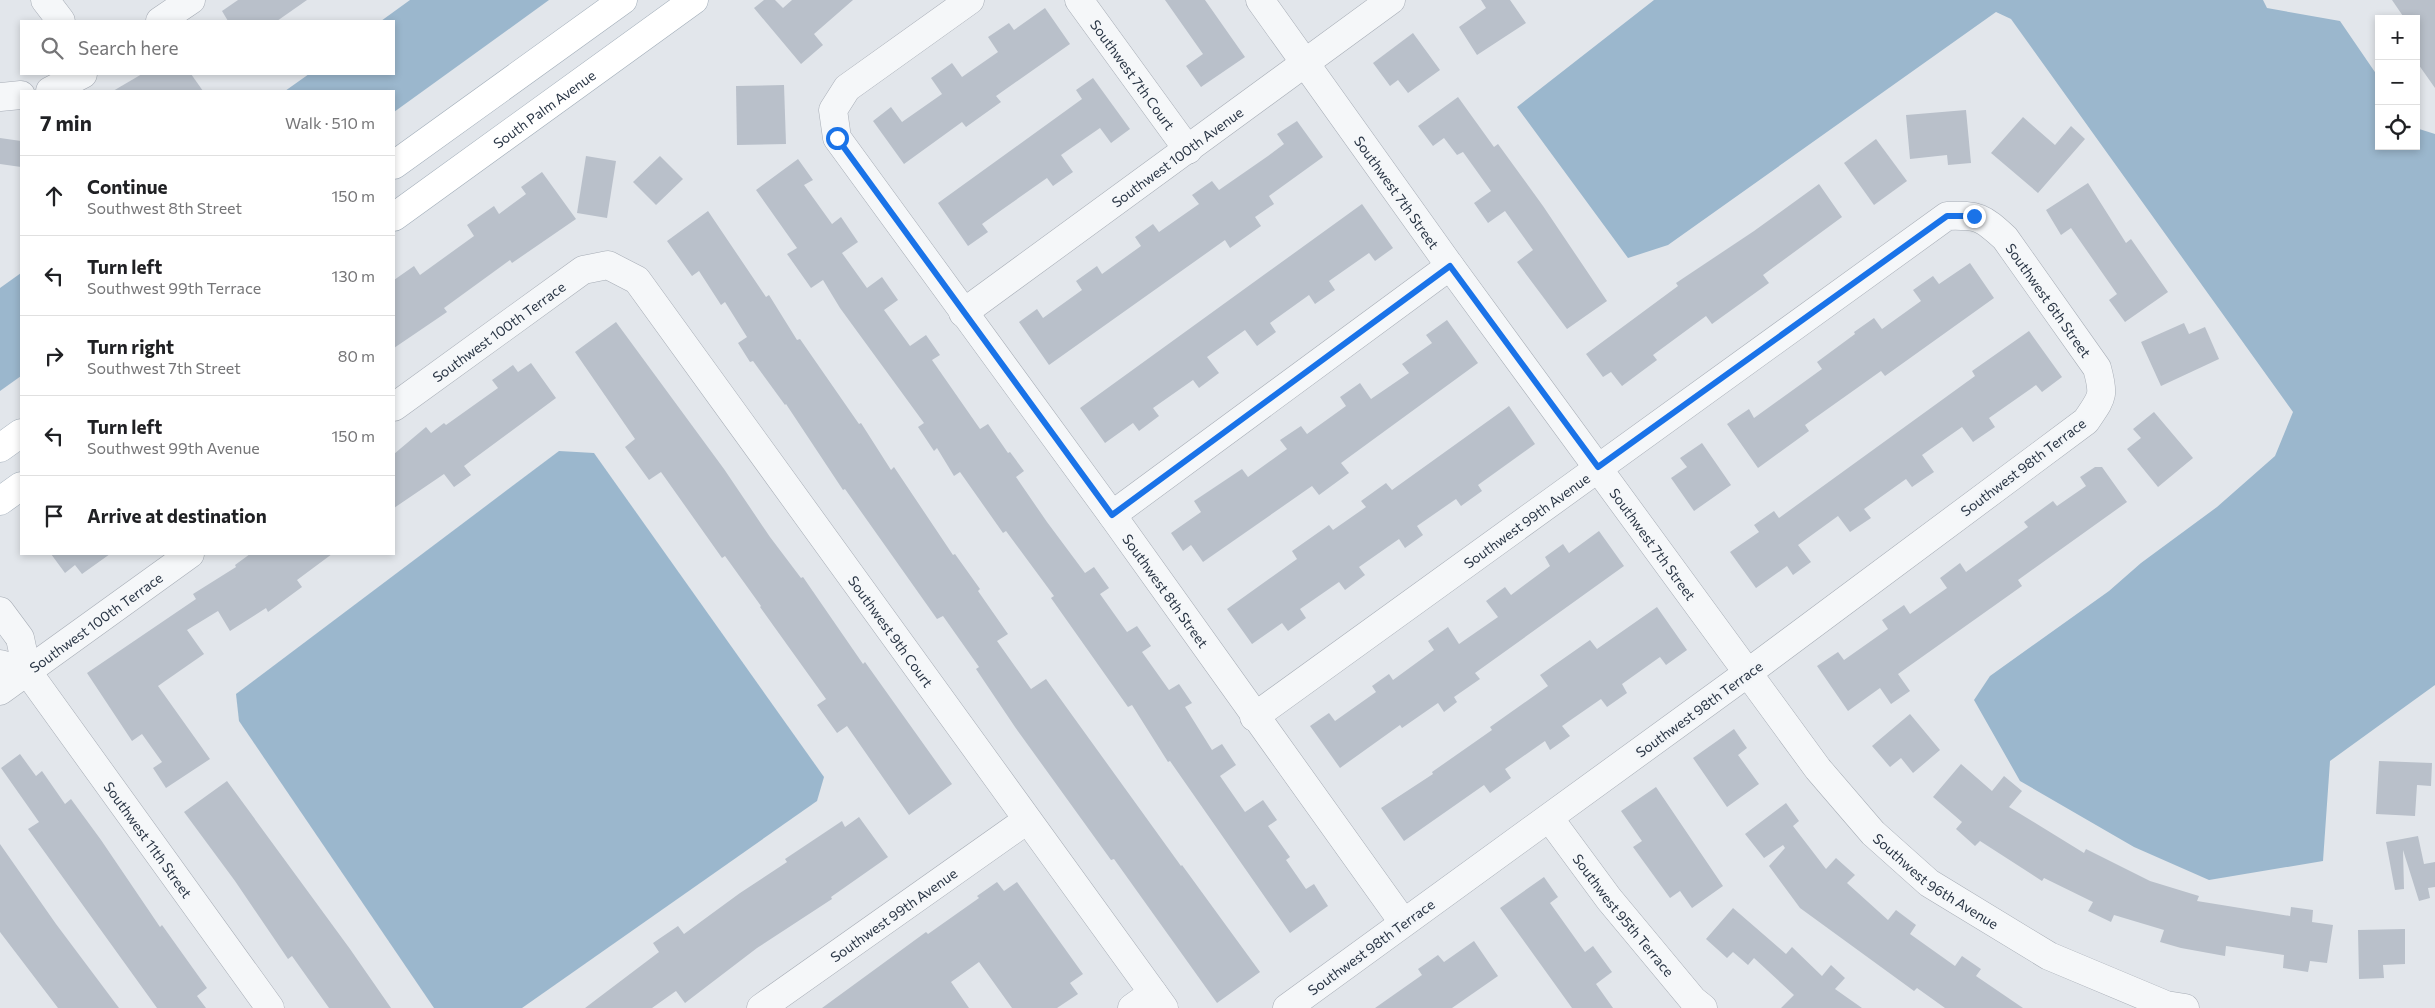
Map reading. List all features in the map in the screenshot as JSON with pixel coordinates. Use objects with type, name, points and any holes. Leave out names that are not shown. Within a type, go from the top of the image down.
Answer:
[{"type":"main road","points":[[395,164],[622,0]]},
{"type":"main road","name":"South Palm Avenue","points":[[395,216],[694,0]]},
{"type":"main road","points":[[0,448],[20,434]]},
{"type":"main road","points":[[0,501],[20,487]]},
{"type":"street","points":[[45,0],[60,20]]},
{"type":"street","points":[[161,20],[190,0]]},
{"type":"street","name":"Southwest 8th Street","points":[[970,0],[847,88],[833,110],[837,138],[962,313],[1112,515],[1254,717],[1403,922]]},
{"type":"street","name":"Southwest 7th Court","points":[[1079,0],[1188,150]]},
{"type":"street","name":"Southwest 7th Street","points":[[1260,0],[1450,266],[1749,672]]},
{"type":"street","name":"Southwest 100th Avenue","points":[[962,313],[1188,150],[1391,0]]},
{"type":"street","points":[[52,90],[81,75]]},
{"type":"street","points":[[0,97],[20,95]]},
{"type":"street","name":"Southwest 99th Avenue","points":[[1254,717],[1947,216],[1974,216]]},
{"type":"street","name":"Southwest 6th Street","points":[[1974,216],[1988,222],[2005,238],[2096,368],[2102,389],[2101,399]]},
{"type":"street","name":"Southwest 100th Terrace","points":[[395,406],[583,270],[608,265]]},
{"type":"street","name":"Southwest 9th Court","points":[[608,265],[637,280],[1027,820],[1150,1003]]},
{"type":"street","points":[[1112,515],[1450,266]]},
{"type":"street","name":"Southwest 98th Terrace","points":[[1287,1008],[1403,922],[1550,819],[2086,421],[2101,399]]},
{"type":"street","name":"Southwest 100th Terrace","points":[[0,691],[189,555]]},
{"type":"street","name":"Southwest 11th Street","points":[[0,611],[20,638],[27,671],[270,1008]]},
{"type":"street","points":[[0,664],[27,671]]},
{"type":"street","name":"Southwest 96th Avenue","points":[[1749,672],[1824,776],[1873,833],[1929,883],[2049,956],[2166,1005],[2185,1008]]},
{"type":"street","name":"Southwest 95th Terrace","points":[[1550,819],[1609,899],[1694,1006]]},
{"type":"street","name":"Southwest 99th Avenue","points":[[761,1008],[1027,820]]},
{"type":"water","points":[[410,0],[549,0],[395,111],[395,90],[286,90],[308,75],[395,75],[395,20],[382,20]]},
{"type":"water","points":[[1654,0],[2263,0],[2267,8],[2340,21],[2375,72],[2375,150],[2420,150],[2420,129],[2435,134],[2435,685],[2330,761],[2323,861],[2209,880],[2134,847],[2020,781],[1974,700],[1990,676],[2109,591],[2141,563],[2217,507],[2275,456],[2293,412],[2011,19],[1996,12],[1668,245],[1628,258],[1517,107]]},
{"type":"water","points":[[20,274],[20,377],[0,391],[0,288]]},
{"type":"water","points":[[559,451],[594,453],[824,777],[817,801],[522,1008],[434,1008],[239,721],[236,694]]},
{"type":"building","points":[[238,0],[307,0],[278,20],[227,20],[222,11]]},
{"type":"building","points":[[764,0],[775,0],[783,8],[792,0],[853,0],[814,34],[823,45],[801,64],[754,8]]},
{"type":"building","points":[[1165,0],[1205,0],[1245,57],[1201,87],[1186,66],[1203,54]]},
{"type":"building","points":[[1481,0],[1510,0],[1526,23],[1477,55],[1459,27],[1486,8]]},
{"type":"building","points":[[2392,0],[2435,0],[2435,88],[2420,67],[2420,15],[2402,15]]},
{"type":"building","points":[[1045,8],[1070,44],[996,96],[1001,102],[966,127],[962,122],[904,164],[873,121],[891,107],[902,122],[942,94],[931,78],[952,63],[962,77],[998,52],[988,37],[1009,23],[1014,30]]},
{"type":"building","points":[[1413,33],[1440,70],[1408,93],[1398,80],[1390,86],[1373,63]]},
{"type":"building","points":[[140,75],[192,75],[202,90],[115,90]]},
{"type":"building","points":[[1093,78],[1130,129],[1111,143],[1100,128],[1061,155],[1073,172],[1053,186],[1047,178],[1003,209],[982,224],[988,232],[968,246],[938,203],[1082,99],[1076,90]]},
{"type":"building","points":[[784,85],[786,144],[737,145],[736,86]]},
{"type":"building","points":[[1458,97],[1494,147],[1498,144],[1543,206],[1607,301],[1567,329],[1517,262],[1533,250],[1505,211],[1488,223],[1474,203],[1491,191],[1463,152],[1457,155],[1444,138],[1433,146],[1418,126]]},
{"type":"building","points":[[1966,110],[1971,163],[1948,165],[1947,155],[1910,159],[1906,115]]},
{"type":"building","points":[[2023,117],[2055,145],[2071,126],[2085,139],[2038,193],[1991,153]]},
{"type":"building","points":[[1297,121],[1323,157],[1269,196],[1274,204],[1255,217],[1261,226],[1230,248],[1225,240],[1049,365],[1019,322],[1037,309],[1043,318],[1082,290],[1076,281],[1097,266],[1102,274],[1141,246],[1135,237],[1153,224],[1159,232],[1199,204],[1192,195],[1212,181],[1219,190],[1268,156],[1284,144],[1277,134]]},
{"type":"building","points":[[0,138],[20,141],[20,167],[0,164]]},
{"type":"building","points":[[1876,139],[1907,181],[1874,205],[1844,163]]},
{"type":"building","points":[[586,156],[616,161],[607,218],[577,213]]},
{"type":"building","points":[[660,156],[683,179],[656,205],[633,182]]},
{"type":"building","points":[[798,159],[813,180],[804,185],[832,224],[841,217],[858,242],[842,253],[867,288],[882,277],[898,300],[884,310],[910,346],[926,335],[940,355],[932,360],[980,429],[988,424],[1008,453],[1010,452],[1024,471],[1016,477],[1047,522],[1085,573],[1094,567],[1109,588],[1100,594],[1127,632],[1137,626],[1151,646],[1142,652],[1169,690],[1179,684],[1192,703],[1185,707],[1212,750],[1222,744],[1236,765],[1220,776],[1245,812],[1263,800],[1277,820],[1268,826],[1290,857],[1286,860],[1306,889],[1314,884],[1328,906],[1290,933],[1170,761],[1168,762],[1132,705],[1128,707],[1051,598],[1054,596],[1006,531],[1003,533],[960,472],[954,476],[937,448],[934,451],[918,427],[924,423],[840,308],[823,280],[811,288],[787,254],[797,248],[756,190]]},
{"type":"building","points":[[542,172],[576,219],[512,263],[510,260],[444,308],[447,312],[395,347],[395,279],[414,266],[420,275],[474,236],[467,225],[494,206],[499,214],[526,194],[521,187]]},
{"type":"building","points":[[2088,183],[2126,243],[2131,239],[2168,292],[2125,322],[2109,300],[2117,294],[2071,228],[2061,235],[2046,210]]},
{"type":"building","points":[[1819,184],[1842,217],[1763,275],[1769,283],[1712,324],[1706,316],[1653,355],[1657,360],[1622,386],[1611,372],[1603,377],[1586,354],[1678,286],[1676,283],[1754,231]]},
{"type":"building","points":[[1362,204],[1393,248],[1375,261],[1369,253],[1329,281],[1335,290],[1315,304],[1309,295],[1270,323],[1276,332],[1257,346],[1245,330],[1207,357],[1219,373],[1199,388],[1193,380],[1153,408],[1159,416],[1139,431],[1133,423],[1105,443],[1080,408]]},
{"type":"building","points":[[708,211],[766,297],[769,295],[797,340],[800,339],[859,424],[861,423],[891,470],[894,467],[953,555],[955,554],[980,589],[978,591],[1008,634],[997,641],[1031,689],[1046,679],[1260,972],[1217,1003],[1114,859],[1111,860],[1015,727],[976,669],[979,667],[943,616],[937,619],[845,489],[843,490],[786,404],[753,361],[750,362],[738,343],[747,337],[725,302],[721,305],[699,271],[692,276],[667,241]]},
{"type":"building","points":[[1970,263],[1994,298],[1885,376],[1881,371],[1805,425],[1809,431],[1758,468],[1727,424],[1749,409],[1754,418],[1822,369],[1817,362],[1855,334],[1854,332],[1874,318],[1882,329],[1921,301],[1913,290],[1933,276],[1939,284]]},
{"type":"building","points":[[1447,320],[1478,363],[1341,463],[1349,473],[1319,495],[1312,486],[1203,562],[1191,545],[1183,551],[1171,533],[1201,512],[1194,501],[1242,469],[1248,477],[1287,449],[1280,440],[1301,426],[1307,434],[1346,406],[1340,397],[1360,383],[1371,399],[1409,373],[1402,364],[1432,343],[1426,335]]},
{"type":"building","points":[[616,322],[724,469],[770,537],[801,578],[803,577],[863,664],[865,662],[952,784],[909,815],[847,726],[837,733],[817,705],[826,699],[725,556],[722,558],[661,472],[649,480],[625,447],[635,439],[575,352]]},
{"type":"building","points":[[2184,323],[2189,334],[2205,327],[2219,359],[2161,386],[2141,342]]},
{"type":"building","points":[[2029,331],[2062,377],[2042,392],[2036,385],[1989,418],[1995,427],[1973,442],[1962,427],[1922,455],[1934,472],[1912,487],[1906,479],[1864,509],[1871,518],[1850,532],[1838,516],[1798,545],[1811,562],[1793,575],[1787,566],[1756,588],[1730,552],[1759,532],[1754,525],[1774,511],[1779,518],[1975,376],[1972,371]]},
{"type":"building","points":[[531,363],[556,398],[464,466],[471,475],[454,487],[444,474],[395,507],[395,453],[426,427],[431,433],[444,423],[446,425],[498,388],[492,380],[513,365],[518,372]]},
{"type":"building","points":[[1509,406],[1535,444],[1478,485],[1482,491],[1461,506],[1456,499],[1417,526],[1423,535],[1405,548],[1399,539],[1359,567],[1365,575],[1345,590],[1339,582],[1300,609],[1306,618],[1288,631],[1282,623],[1252,644],[1227,609],[1297,559],[1292,551],[1329,525],[1333,530],[1366,507],[1361,501],[1386,483],[1392,490]]},
{"type":"building","points":[[2154,412],[2193,458],[2158,487],[2127,449],[2141,438],[2133,429]]},
{"type":"building","points":[[1702,443],[1731,485],[1694,511],[1671,478],[1687,467],[1680,458]]},
{"type":"building","points":[[2095,467],[2102,467],[2127,502],[2018,580],[2022,586],[1898,674],[1910,691],[1891,704],[1880,688],[1848,711],[1817,666],[1838,652],[1844,660],[1888,629],[1882,620],[1904,605],[1910,614],[1947,588],[1940,578],[1960,563],[1966,572],[2028,527],[2024,522],[2053,501],[2057,506],[2086,486],[2080,477]]},
{"type":"building","points":[[1599,531],[1624,566],[1475,673],[1480,679],[1454,697],[1457,702],[1444,712],[1438,703],[1402,728],[1400,725],[1340,768],[1310,726],[1329,713],[1335,721],[1376,692],[1372,686],[1389,674],[1393,680],[1434,650],[1428,641],[1448,627],[1459,644],[1498,617],[1486,601],[1505,587],[1511,595],[1550,566],[1545,557],[1563,544],[1569,553]]},
{"type":"building","points":[[52,555],[109,555],[82,574],[75,565],[65,573]]},
{"type":"building","points":[[249,555],[331,555],[297,580],[302,587],[268,612],[266,608],[230,631],[218,611],[187,630],[204,654],[158,686],[210,759],[166,788],[153,768],[162,762],[142,734],[132,741],[87,673],[196,599],[193,594],[236,567],[235,565]]},
{"type":"building","points":[[1657,607],[1687,650],[1666,665],[1660,657],[1622,684],[1627,693],[1607,707],[1601,699],[1562,726],[1570,736],[1550,750],[1545,741],[1505,769],[1511,778],[1490,793],[1484,785],[1404,841],[1381,808],[1433,774],[1432,772],[1492,730],[1490,727],[1548,686],[1540,675],[1590,640],[1597,649]]},
{"type":"building","points":[[1910,714],[1940,750],[1913,773],[1901,758],[1890,767],[1872,746]]},
{"type":"building","points":[[1734,729],[1747,748],[1738,755],[1759,784],[1727,807],[1693,758]]},
{"type":"building","points":[[20,754],[36,776],[42,771],[65,804],[71,799],[160,927],[162,925],[207,988],[197,996],[206,1008],[157,1008],[28,829],[39,822],[1,768]]},
{"type":"building","points":[[2379,761],[2432,763],[2431,786],[2417,785],[2415,816],[2376,814]]},
{"type":"building","points":[[1961,764],[1992,791],[2004,776],[2022,791],[2009,807],[2084,853],[2086,849],[2150,881],[2199,896],[2197,901],[2290,916],[2291,907],[2313,910],[2312,922],[2333,925],[2327,963],[2310,961],[2308,972],[2283,968],[2284,955],[2226,946],[2225,956],[2181,948],[2160,942],[2164,930],[2114,915],[2111,922],[2088,911],[2093,902],[2044,878],[2042,881],[1980,841],[1975,846],[1956,829],[1962,822],[1933,797]]},
{"type":"building","points":[[227,781],[391,1008],[329,1008],[292,956],[288,959],[235,881],[184,812]]},
{"type":"building","points":[[1656,787],[1723,886],[1692,908],[1680,891],[1670,898],[1633,847],[1642,841],[1621,811]]},
{"type":"building","points":[[1786,803],[1799,821],[1793,826],[1826,869],[1836,858],[1855,875],[1847,883],[1888,920],[1896,910],[1916,925],[1910,934],[1955,966],[1962,956],[1981,969],[1976,976],[2023,1008],[1945,1008],[1917,988],[1914,991],[1800,908],[1769,866],[1785,848],[1783,845],[1764,858],[1745,834]]},
{"type":"building","points":[[859,817],[888,857],[831,897],[832,899],[757,948],[685,1003],[676,991],[652,1008],[585,1008],[659,952],[653,943],[678,926],[684,934],[740,893],[787,862],[785,859],[842,821],[845,827]]},
{"type":"building","points":[[2418,836],[2424,864],[2435,862],[2435,887],[2428,888],[2430,898],[2419,901],[2403,850],[2404,889],[2395,890],[2386,842]]},
{"type":"building","points":[[0,844],[56,924],[119,1008],[58,1008],[0,932]]},
{"type":"building","points":[[1544,877],[1558,897],[1550,903],[1585,952],[1593,946],[1612,972],[1596,984],[1613,1008],[1572,1008],[1500,908]]},
{"type":"building","points":[[997,882],[1004,891],[1017,882],[1083,974],[1070,983],[1078,994],[1057,1008],[1012,1008],[979,962],[951,982],[969,1008],[822,1008],[926,932],[928,934],[979,898],[977,896]]},
{"type":"building","points":[[1733,908],[1786,954],[1792,947],[1822,976],[1831,965],[1845,978],[1835,989],[1862,1008],[1781,1008],[1794,995],[1754,958],[1748,965],[1733,952],[1727,958],[1706,939]]},
{"type":"building","points":[[2405,929],[2405,964],[2383,965],[2384,978],[2359,979],[2358,930]]},
{"type":"building","points":[[1474,941],[1498,976],[1452,1008],[1375,1008],[1422,975],[1418,969],[1438,955],[1444,962]]},
{"type":"route","points":[[837,138],[962,313],[1112,515],[1450,266],[1598,467],[1947,216],[1974,216]]}]
